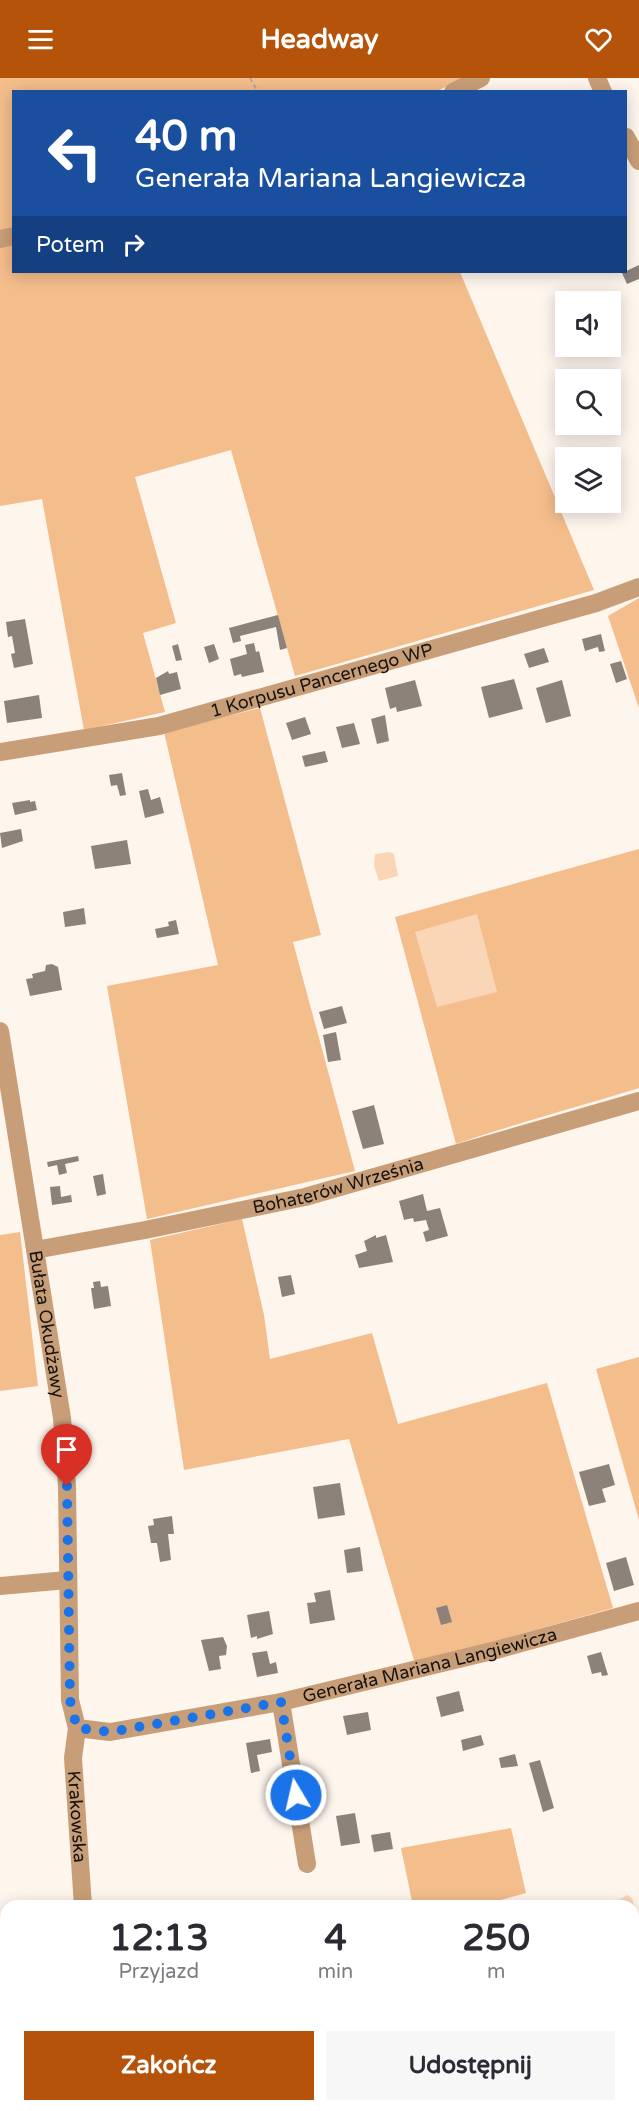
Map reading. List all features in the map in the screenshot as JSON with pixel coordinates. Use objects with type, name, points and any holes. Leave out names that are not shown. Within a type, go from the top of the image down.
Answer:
[{"type":"street","points":[[457,90],[481,78]]},
{"type":"street","points":[[627,139],[639,161]]},
{"type":"street","name":"1 Korpusu Pancernego WP","points":[[0,752],[159,726],[585,606],[639,587]]},
{"type":"street","name":"Bułata Okudżawy","points":[[0,1031],[62,1418],[67,1486],[70,1700],[77,1728]]},
{"type":"street","name":"Bohaterów Września","points":[[35,1250],[305,1197],[639,1101]]},
{"type":"street","points":[[0,1586],[67,1580]]},
{"type":"street","name":"Generała Mariana Langiewicza","points":[[77,1728],[110,1732],[281,1702],[496,1650],[639,1611]]},
{"type":"street","points":[[281,1702],[307,1864]]},
{"type":"street","name":"Krakowska","points":[[77,1728],[73,1758],[82,1900]]},
{"type":"shaded area","points":[[0,78],[464,78],[439,90],[12,90],[12,273],[460,273],[555,497],[555,513],[562,513],[594,590],[295,676],[231,450],[135,477],[176,623],[143,633],[165,712],[84,730],[42,499],[0,506]]},
{"type":"shaded area","points":[[639,598],[639,708],[608,616]]},
{"type":"shaded area","points":[[260,708],[321,935],[293,942],[355,1171],[147,1219],[107,986],[218,965],[164,732]]},
{"type":"shaded area","points":[[639,849],[639,1088],[456,1144],[395,917]]},
{"type":"shaded area","points":[[390,852],[394,854],[398,876],[379,881],[374,866],[375,854]]},
{"type":"shaded area","points":[[477,914],[497,992],[437,1007],[415,932]]},
{"type":"shaded area","points":[[242,1219],[264,1315],[270,1359],[372,1333],[398,1424],[547,1383],[613,1608],[415,1664],[349,1439],[184,1470],[150,1240]]},
{"type":"shaded area","points":[[20,1232],[38,1386],[0,1391],[0,1235]]},
{"type":"shaded area","points":[[639,1357],[639,1520],[596,1369]]},
{"type":"shaded area","points":[[511,1828],[526,1893],[501,1900],[412,1900],[401,1848]]},
{"type":"shaded area","points":[[627,1895],[632,1900],[619,1900]]},
{"type":"building","points":[[639,265],[639,279],[627,284],[622,273],[627,273],[627,271]]},
{"type":"building","points":[[278,615],[287,648],[280,650],[276,627],[240,636],[241,641],[233,643],[229,628]]},
{"type":"building","points":[[25,619],[33,664],[14,668],[11,654],[15,653],[12,636],[8,637],[6,622]]},
{"type":"building","points":[[601,634],[605,651],[599,652],[598,647],[585,651],[582,639]]},
{"type":"building","points":[[254,643],[256,652],[259,651],[264,672],[242,677],[241,674],[234,676],[230,659],[247,654],[245,645]]},
{"type":"building","points":[[178,644],[182,660],[176,661],[172,646]]},
{"type":"building","points":[[214,644],[219,659],[209,663],[204,647]]},
{"type":"building","points":[[544,648],[549,662],[529,668],[524,654]]},
{"type":"building","points":[[621,661],[627,679],[616,683],[610,664]]},
{"type":"building","points":[[168,671],[169,674],[177,672],[181,689],[160,695],[156,678]]},
{"type":"building","points":[[514,679],[523,709],[489,718],[481,687]]},
{"type":"building","points":[[415,680],[422,706],[397,712],[396,707],[390,709],[385,688]]},
{"type":"building","points":[[562,680],[571,716],[546,723],[536,688]]},
{"type":"building","points":[[39,695],[42,718],[7,723],[4,701]]},
{"type":"building","points":[[385,715],[389,741],[377,744],[371,719]]},
{"type":"building","points":[[305,717],[311,734],[292,740],[286,723]]},
{"type":"building","points":[[354,723],[360,744],[342,748],[336,727]]},
{"type":"building","points":[[325,751],[328,762],[305,767],[302,756]]},
{"type":"building","points":[[122,773],[126,795],[120,796],[117,785],[111,786],[109,775]]},
{"type":"building","points":[[148,789],[151,800],[160,797],[164,813],[145,818],[139,791]]},
{"type":"building","points":[[30,800],[30,802],[35,801],[37,810],[15,815],[12,803]]},
{"type":"building","points":[[21,829],[23,841],[2,848],[0,833]]},
{"type":"building","points":[[127,840],[131,864],[95,869],[91,846]]},
{"type":"building","points":[[84,908],[86,924],[65,927],[63,912]]},
{"type":"building","points":[[176,920],[179,934],[157,938],[155,929],[169,926],[168,922]]},
{"type":"building","points":[[52,964],[58,967],[62,990],[30,996],[26,979],[33,978],[32,974],[45,971],[46,965]]},
{"type":"building","points":[[342,1006],[347,1023],[324,1029],[319,1012]]},
{"type":"building","points":[[336,1032],[341,1060],[328,1062],[323,1035]]},
{"type":"building","points":[[374,1105],[384,1144],[363,1149],[352,1111]]},
{"type":"building","points":[[78,1156],[79,1161],[65,1164],[67,1173],[59,1175],[57,1165],[48,1167],[47,1162]]},
{"type":"building","points":[[103,1174],[106,1194],[97,1196],[93,1176]]},
{"type":"building","points":[[60,1186],[61,1197],[71,1195],[72,1202],[52,1205],[50,1187]]},
{"type":"building","points":[[423,1194],[427,1211],[440,1208],[448,1236],[426,1242],[423,1232],[429,1230],[426,1220],[414,1222],[413,1218],[404,1220],[399,1201]]},
{"type":"building","points":[[376,1235],[376,1238],[386,1235],[393,1262],[359,1268],[355,1255],[367,1251],[364,1241]]},
{"type":"building","points":[[291,1275],[295,1294],[282,1297],[278,1277]]},
{"type":"building","points":[[100,1281],[101,1287],[108,1286],[111,1306],[94,1309],[91,1288],[94,1288],[93,1282]]},
{"type":"building","points":[[609,1464],[615,1485],[602,1489],[606,1502],[589,1506],[579,1472]]},
{"type":"building","points":[[340,1483],[345,1515],[318,1519],[313,1487]]},
{"type":"building","points":[[172,1516],[174,1534],[168,1534],[171,1560],[160,1562],[157,1543],[151,1543],[148,1526],[154,1525],[153,1519]]},
{"type":"building","points":[[360,1547],[363,1571],[347,1573],[344,1550]]},
{"type":"building","points":[[626,1557],[634,1585],[614,1591],[606,1563]]},
{"type":"building","points":[[330,1590],[335,1620],[310,1624],[307,1603],[316,1602],[314,1593]]},
{"type":"building","points":[[447,1605],[452,1622],[441,1625],[436,1608]]},
{"type":"building","points":[[269,1611],[273,1634],[257,1639],[257,1636],[251,1638],[247,1615]]},
{"type":"building","points":[[223,1637],[227,1646],[226,1655],[219,1656],[221,1669],[209,1671],[201,1640]]},
{"type":"building","points":[[267,1651],[270,1664],[276,1662],[278,1673],[257,1677],[252,1653]]},
{"type":"building","points":[[601,1652],[608,1675],[602,1676],[601,1672],[592,1674],[587,1656]]},
{"type":"building","points":[[459,1691],[464,1711],[441,1717],[436,1697]]},
{"type":"building","points":[[368,1712],[371,1730],[347,1735],[343,1716]]},
{"type":"building","points":[[481,1735],[484,1745],[463,1751],[461,1740]]},
{"type":"building","points":[[270,1739],[272,1752],[257,1755],[260,1771],[251,1773],[246,1743]]},
{"type":"building","points":[[515,1754],[518,1766],[501,1768],[499,1758]]},
{"type":"building","points":[[540,1760],[554,1808],[543,1812],[529,1763]]},
{"type":"building","points":[[355,1813],[360,1843],[341,1846],[336,1816]]},
{"type":"building","points":[[390,1832],[393,1849],[374,1852],[371,1835]]},
{"type":"route","points":[[67,1486],[70,1700],[77,1728],[110,1732],[281,1702],[296,1795]]}]
